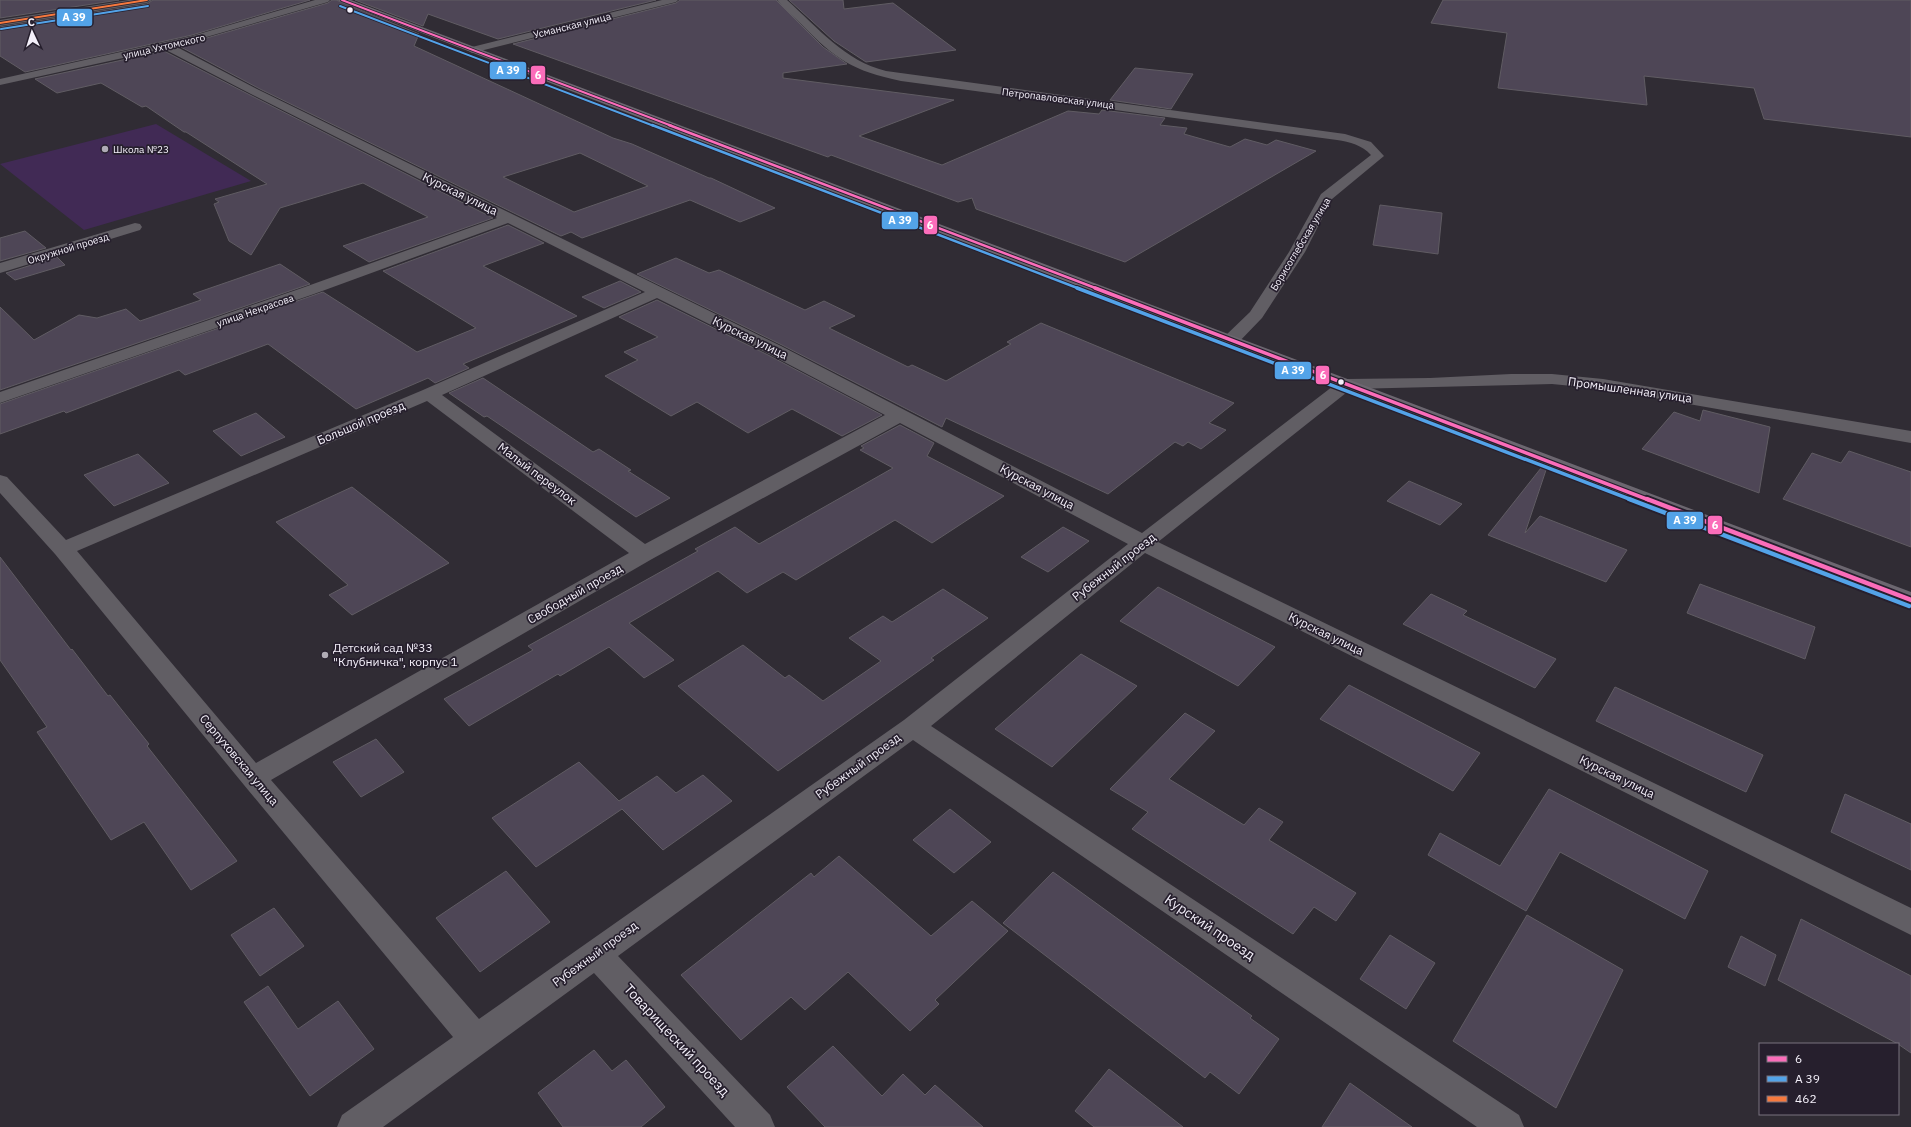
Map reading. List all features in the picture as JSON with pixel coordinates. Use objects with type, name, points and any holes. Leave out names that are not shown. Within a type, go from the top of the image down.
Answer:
[{"type":"main road","points":[[342,0],[1230,342],[1347,384],[1911,600]]},
{"type":"street","points":[[0,23],[147,0]]},
{"type":"street","name":"улица Ухтомского","points":[[0,82],[167,46],[325,0]]},
{"type":"street","name":"Усманская улица","points":[[472,50],[673,0]]},
{"type":"street","name":"Петропавловская улица","points":[[782,0],[840,54],[858,65],[876,72],[901,78],[1244,122],[1359,140]]},
{"type":"street","name":"Курская улица","points":[[167,46],[255,92],[775,350],[1143,543],[1911,922]]},
{"type":"street","name":"Борисоглебская улица","points":[[1230,342],[1256,315],[1297,252],[1326,197],[1378,156],[1373,148],[1359,140]]},
{"type":"street","name":"улица Некрасова","points":[[0,398],[301,294],[509,218]]},
{"type":"street","name":"Окружной проезд","points":[[0,268],[135,227]]},
{"type":"street","name":"Большой проезд","points":[[63,549],[429,394],[657,292]]},
{"type":"street","name":"Промышленная улица","points":[[1347,384],[1552,379],[1603,384],[1911,437]]},
{"type":"street","name":"Рубежный проезд","points":[[354,1127],[913,727],[1143,543],[1347,384]]},
{"type":"street","name":"Малый переулок","points":[[429,394],[644,554]]},
{"type":"street","name":"Свободный проезд","points":[[253,778],[644,554],[900,415]]},
{"type":"street","name":"Серпуховская улица","points":[[0,481],[63,549],[253,778],[476,1040]]},
{"type":"street","name":"Курский проезд","points":[[913,727],[1507,1127]]},
{"type":"street","name":"Товарищеский проезд","points":[[596,954],[758,1127]]},
{"type":"shaded area","points":[[156,124],[251,181],[84,230],[0,164]]},
{"type":"building","points":[[0,0],[119,0],[0,18]]},
{"type":"building","points":[[153,0],[310,0],[192,35],[25,72],[0,56],[0,27],[147,4]]},
{"type":"building","points":[[332,0],[336,0],[419,34],[414,46],[613,138],[632,144],[711,178],[775,208],[740,222],[690,200],[582,238],[571,232],[561,236],[260,89],[179,46],[328,3]],"holes":[[[580,153],[648,186],[574,212],[503,177]]]},
{"type":"building","points":[[355,0],[656,0],[498,39],[428,14],[423,26]]},
{"type":"building","points":[[680,0],[776,0],[823,47],[847,64],[783,73],[783,78],[954,100],[859,136],[942,165],[1068,111],[1099,114],[1102,110],[1165,118],[1160,125],[1187,128],[1184,134],[1230,147],[1245,139],[1267,145],[1276,140],[1316,151],[1125,262],[976,209],[972,198],[958,202],[831,155],[828,157],[513,44],[676,3]]},
{"type":"building","points":[[789,0],[843,0],[844,9],[893,3],[956,50],[866,62],[834,41]]},
{"type":"building","points":[[1443,0],[1911,0],[1911,137],[1764,119],[1754,88],[1644,76],[1647,105],[1498,88],[1507,33],[1431,23]]},
{"type":"building","points":[[164,51],[493,218],[369,262],[343,246],[428,217],[363,183],[280,208],[251,255],[229,241],[214,204],[219,202],[215,199],[267,184],[184,132],[146,106],[142,107],[101,83],[57,93],[35,79]]},
{"type":"building","points":[[1135,68],[1193,74],[1171,109],[1110,100]]},
{"type":"building","points":[[1380,205],[1442,213],[1438,254],[1373,245]]},
{"type":"building","points":[[508,225],[544,243],[483,266],[577,316],[463,364],[469,368],[435,383],[428,378],[356,409],[268,344],[185,375],[179,370],[66,413],[64,411],[0,434],[0,404],[323,292],[417,352],[476,328],[383,271]]},
{"type":"building","points":[[25,231],[46,248],[0,261],[0,238]]},
{"type":"building","points":[[57,257],[65,265],[15,280],[6,273]]},
{"type":"building","points":[[676,258],[709,273],[719,270],[805,310],[824,301],[855,316],[829,328],[908,367],[912,365],[946,381],[1011,344],[1007,342],[1041,323],[1234,403],[1209,423],[1226,430],[1201,449],[1188,442],[1183,446],[1175,442],[1108,494],[946,418],[942,427],[782,345],[637,274]]},
{"type":"building","points":[[280,264],[310,284],[0,390],[0,307],[34,340],[79,315],[97,318],[126,309],[140,321],[201,300],[193,294]]},
{"type":"building","points":[[620,281],[641,292],[604,308],[582,297]]},
{"type":"building","points":[[657,300],[768,355],[882,415],[842,436],[792,409],[748,433],[697,402],[671,416],[605,376],[638,360],[624,352],[658,337],[619,317]]},
{"type":"building","points":[[483,378],[593,452],[599,449],[631,470],[628,471],[670,498],[636,517],[487,416],[484,417],[449,393]]},
{"type":"building","points":[[1703,410],[1770,427],[1759,493],[1642,449],[1674,412],[1700,421]]},
{"type":"building","points":[[256,413],[285,437],[241,456],[213,431]]},
{"type":"building","points":[[900,425],[934,443],[927,456],[1004,496],[932,543],[895,520],[796,580],[783,572],[747,593],[718,571],[629,623],[674,660],[644,678],[609,647],[560,676],[558,674],[469,726],[444,699],[533,650],[528,646],[698,551],[695,549],[735,527],[759,544],[893,468],[860,450],[864,448],[861,446]]},
{"type":"building","points":[[1849,451],[1911,472],[1911,547],[1783,499],[1812,453],[1841,463]]},
{"type":"building","points":[[138,454],[169,483],[114,506],[84,475]]},
{"type":"building","points":[[1541,468],[1546,470],[1525,533],[1540,516],[1627,550],[1606,582],[1488,535]]},
{"type":"building","points":[[1409,481],[1462,504],[1440,525],[1387,501]]},
{"type":"building","points":[[352,487],[449,563],[352,615],[329,595],[348,585],[276,522]]},
{"type":"building","points":[[1063,527],[1089,541],[1048,572],[1021,557]]},
{"type":"building","points":[[0,557],[71,650],[72,649],[108,696],[110,695],[149,744],[147,746],[237,861],[191,890],[144,822],[111,840],[37,732],[47,727],[0,660]]},
{"type":"building","points":[[1700,584],[1815,627],[1805,659],[1687,613]]},
{"type":"building","points":[[1158,587],[1275,647],[1238,686],[1120,621]]},
{"type":"building","points":[[943,589],[988,618],[931,658],[934,660],[778,771],[678,686],[743,645],[785,678],[789,675],[823,701],[881,661],[849,638],[883,616],[892,622]]},
{"type":"building","points":[[1431,594],[1467,611],[1463,615],[1556,659],[1535,688],[1403,624]]},
{"type":"building","points":[[1081,654],[1137,686],[1052,767],[995,729]]},
{"type":"building","points":[[1349,685],[1480,753],[1453,791],[1320,719]]},
{"type":"building","points":[[1615,687],[1763,755],[1746,792],[1596,721]]},
{"type":"building","points":[[1185,713],[1215,731],[1169,779],[1244,825],[1259,808],[1283,822],[1269,840],[1356,893],[1336,921],[1314,907],[1293,934],[1132,829],[1148,812],[1110,789]]},
{"type":"building","points":[[376,739],[404,772],[361,797],[333,762]]},
{"type":"building","points":[[579,762],[619,801],[657,776],[676,793],[703,775],[732,801],[663,850],[622,809],[536,867],[492,818]]},
{"type":"building","points":[[1549,789],[1708,871],[1685,919],[1560,852],[1526,911],[1428,855],[1440,833],[1500,866]]},
{"type":"building","points":[[1845,794],[1911,824],[1911,870],[1831,832]]},
{"type":"building","points":[[950,809],[991,842],[954,873],[913,840]]},
{"type":"building","points":[[839,856],[931,936],[972,901],[1008,931],[935,1000],[939,1004],[910,1031],[848,972],[805,1010],[791,997],[741,1040],[681,975],[811,873],[814,877]]},
{"type":"building","points":[[506,871],[550,922],[480,972],[436,918]]},
{"type":"building","points":[[1053,872],[1252,1016],[1250,1018],[1279,1039],[1239,1094],[1210,1072],[1205,1078],[1003,923]]},
{"type":"building","points":[[274,908],[304,946],[260,976],[231,935]]},
{"type":"building","points":[[1527,915],[1623,970],[1556,1108],[1453,1041]]},
{"type":"building","points":[[1801,919],[1911,976],[1911,1053],[1899,1045],[1899,1043],[1896,1043],[1778,980]]},
{"type":"building","points":[[1390,935],[1435,963],[1406,1009],[1360,979]]},
{"type":"building","points":[[1741,936],[1776,955],[1765,986],[1728,967]]},
{"type":"building","points":[[268,986],[298,1029],[338,1001],[374,1049],[310,1096],[244,1002]]},
{"type":"building","points":[[833,1046],[882,1096],[903,1074],[925,1095],[935,1085],[983,1127],[825,1127],[787,1087]]},
{"type":"building","points":[[594,1050],[612,1071],[626,1060],[665,1107],[641,1127],[563,1127],[538,1093]]},
{"type":"building","points":[[1109,1069],[1183,1127],[1094,1127],[1075,1111]]},
{"type":"building","points":[[1350,1083],[1412,1127],[1322,1127]]},
{"type":"transit line","name":"462","points":[[0,23],[147,0]]},
{"type":"transit line","name":"6","points":[[342,0],[1911,600]]},
{"type":"transit line","points":[[1,29],[148,6]]},
{"type":"transit line","points":[[340,6],[1909,606]]},
{"type":"place","name":"Школа №23","points":[[105,149]]},
{"type":"place","name":"Детский сад №33 \"Клубничка\", корпус 1","points":[[325,655]]}]
